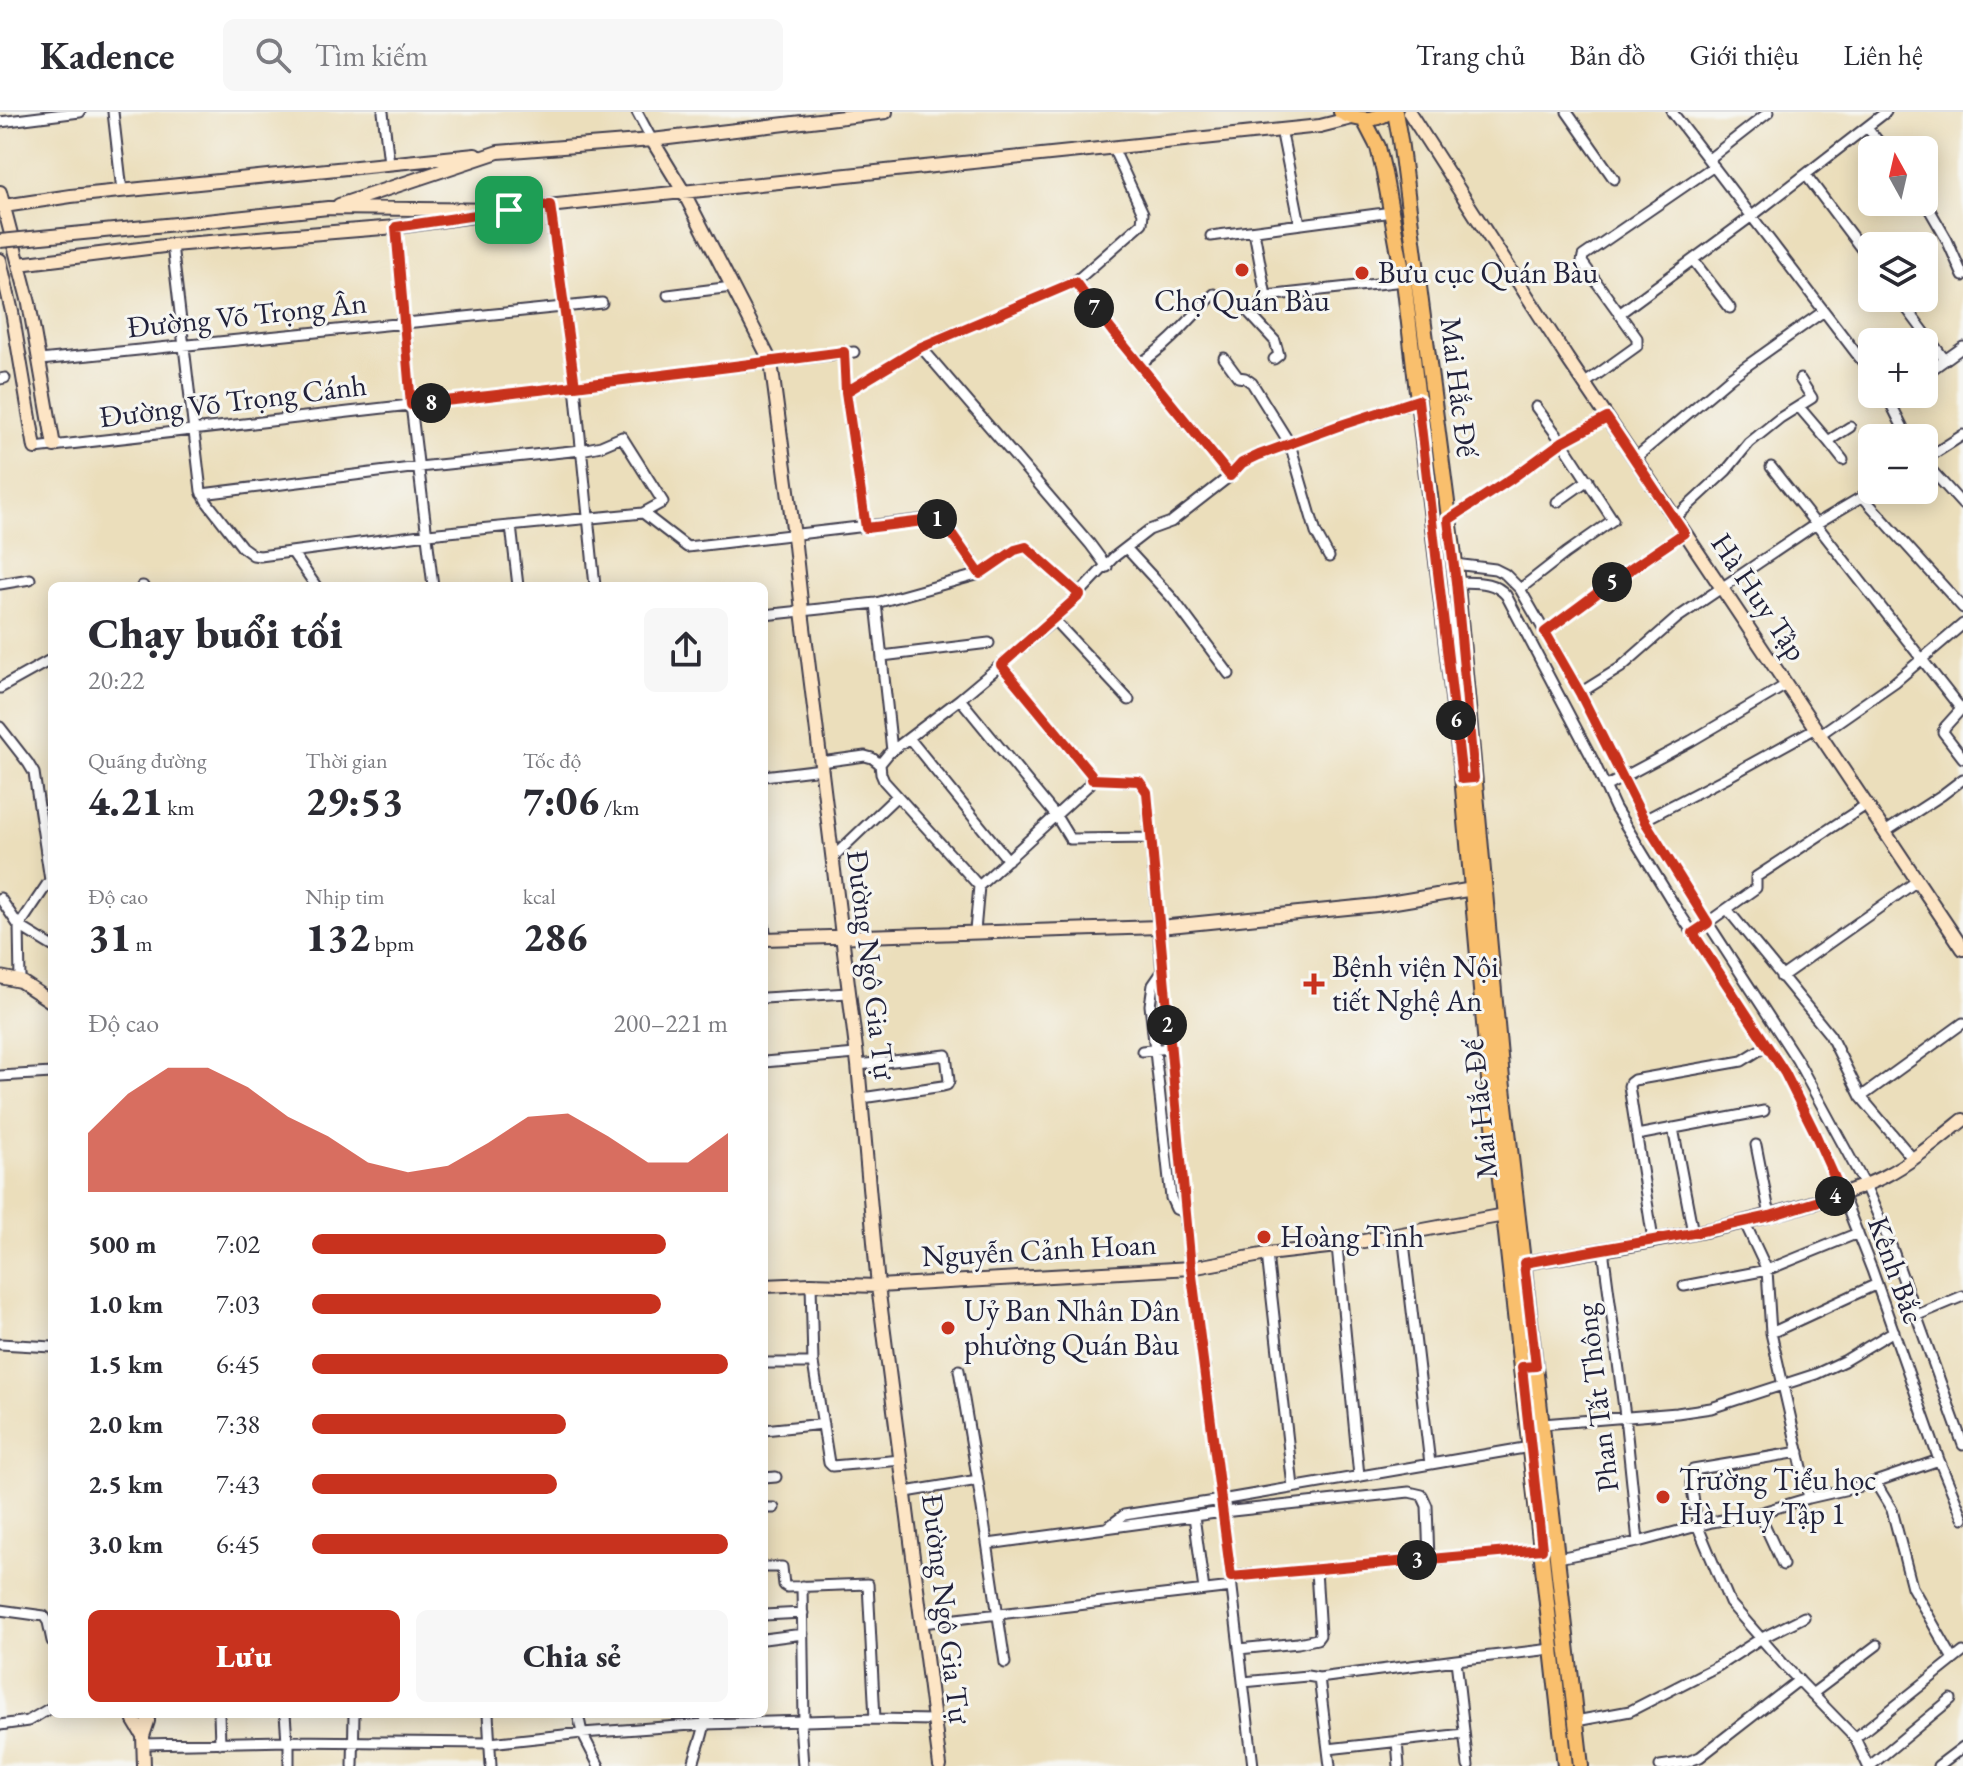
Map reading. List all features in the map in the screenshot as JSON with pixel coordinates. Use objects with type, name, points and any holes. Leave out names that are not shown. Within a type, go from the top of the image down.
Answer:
[{"type":"main road","points":[[1352,117],[1375,119],[1392,112]]},
{"type":"main road","name":"Mai Hắc Đế","points":[[1392,112],[1400,140],[1455,564],[1473,889],[1495,1079],[1524,1263],[1530,1447],[1565,1766]]},
{"type":"main road","name":"Mai Hắc Đế","points":[[1352,117],[1378,147],[1404,281],[1468,778],[1504,1215],[1529,1366],[1543,1424],[1581,1766]]},
{"type":"street","points":[[0,122],[80,112]]},
{"type":"street","points":[[113,112],[122,191]]},
{"type":"street","points":[[383,112],[389,163]]},
{"type":"street","points":[[637,112],[652,140]]},
{"type":"street","points":[[4,206],[389,163],[652,140],[886,112]]},
{"type":"street","name":"Hà Huy Tập","points":[[1409,112],[1584,384],[1963,949]]},
{"type":"street","points":[[1567,112],[1614,179]]},
{"type":"street","points":[[1672,112],[1858,356]]},
{"type":"street","points":[[1584,384],[1637,346],[1637,338],[1582,262],[1583,256],[1711,163],[1769,112]]},
{"type":"street","points":[[1619,314],[1886,112]]},
{"type":"street","points":[[35,448],[0,260],[396,227],[550,205],[1320,126],[1352,117]]},
{"type":"street","points":[[1867,127],[1874,136]]},
{"type":"street","points":[[1281,129],[1300,224]]},
{"type":"street","name":"Đường Ngô Gia Tự","points":[[652,140],[683,191],[771,362],[862,1098],[878,1286],[940,1766]]},
{"type":"street","points":[[866,528],[846,392],[921,347],[1075,282],[1142,223],[1144,218],[1113,148]]},
{"type":"street","points":[[328,208],[498,152]]},
{"type":"street","points":[[1806,175],[1858,244]]},
{"type":"street","points":[[0,192],[29,303],[54,446]]},
{"type":"street","points":[[550,205],[575,386],[595,582]]},
{"type":"street","points":[[0,241],[328,208],[509,210]]},
{"type":"street","points":[[1211,236],[1392,212]]},
{"type":"street","points":[[1933,216],[1963,276]]},
{"type":"street","points":[[396,227],[411,405],[433,582]]},
{"type":"street","points":[[1254,231],[1266,296]]},
{"type":"street","points":[[172,245],[202,494],[247,552],[260,556],[428,534],[643,513],[663,502],[622,437],[581,450],[202,494]]},
{"type":"street","points":[[1693,260],[1730,308]]},
{"type":"street","points":[[1274,359],[1279,355],[1275,341],[1250,314],[1266,296],[1404,281]]},
{"type":"street","points":[[1075,282],[1230,476]]},
{"type":"street","points":[[668,295],[732,287]]},
{"type":"street","points":[[1139,364],[1168,343],[1214,294]]},
{"type":"street","name":"Đường Võ Trọng Ân","points":[[40,360],[602,303]]},
{"type":"street","points":[[1634,459],[1731,377],[1824,311]]},
{"type":"street","points":[[1909,312],[1945,360]]},
{"type":"street","points":[[921,347],[1107,567]]},
{"type":"street","points":[[1938,365],[1963,347]]},
{"type":"street","name":"Đường Võ Trọng Cánh","points":[[35,448],[849,352],[846,392]]},
{"type":"street","points":[[1224,358],[1238,377],[1252,383],[1290,444],[1314,528],[1329,557]]},
{"type":"street","points":[[1675,518],[1726,471],[1749,443],[1812,398],[1800,379]]},
{"type":"street","points":[[880,764],[1054,620],[1114,557],[1149,530],[1171,522],[1242,463],[1341,425],[1418,400]]},
{"type":"street","points":[[1520,589],[1613,519],[1536,407]]},
{"type":"street","points":[[1799,407],[1843,460]]},
{"type":"street","points":[[1448,520],[1562,442],[1607,418]]},
{"type":"street","points":[[1828,441],[1850,427]]},
{"type":"street","points":[[1938,452],[1963,435]]},
{"type":"street","points":[[1771,467],[1921,661],[1962,708],[1943,732],[1963,758]]},
{"type":"street","points":[[1938,477],[1963,505]]},
{"type":"street","points":[[1557,502],[1588,480]]},
{"type":"street","points":[[1580,693],[1620,668],[1677,618],[1858,498]]},
{"type":"street","points":[[1869,504],[1963,608]]},
{"type":"street","points":[[643,513],[687,547],[940,519],[980,574]]},
{"type":"street","points":[[511,526],[518,582]]},
{"type":"street","points":[[1545,632],[1684,533]]},
{"type":"street","points":[[768,615],[876,603],[980,574],[1015,550],[1026,547],[1080,595]]},
{"type":"street","points":[[1127,549],[1167,591],[1229,674]]},
{"type":"street","points":[[292,552],[313,582]]},
{"type":"street","points":[[1455,564],[1486,567],[1505,574],[1497,587],[1486,583],[1456,582]]},
{"type":"street","name":"Kênh Bắc","points":[[1505,574],[1520,589],[1580,693],[1644,820],[1797,1060],[1865,1185],[1892,1248],[1963,1443]]},
{"type":"street","points":[[0,584],[30,579]]},
{"type":"street","name":"Kênh Bắc","points":[[1497,587],[1506,595],[1519,617],[1623,822],[1785,1073],[1858,1233],[1939,1460],[1963,1518]]},
{"type":"street","points":[[876,603],[892,751]]},
{"type":"street","points":[[1054,620],[1129,700]]},
{"type":"street","points":[[1644,820],[1868,703],[1963,624]]},
{"type":"street","points":[[882,656],[989,643]]},
{"type":"street","points":[[0,688],[48,661]]},
{"type":"street","points":[[975,931],[979,886],[1092,779],[1001,665]]},
{"type":"street","points":[[1605,787],[1786,685]]},
{"type":"street","points":[[960,699],[1056,816],[1070,839],[1151,838]]},
{"type":"street","points":[[0,727],[37,780],[48,859]]},
{"type":"street","points":[[909,738],[1008,860]]},
{"type":"street","points":[[768,775],[869,756],[880,764],[884,781],[979,886]]},
{"type":"street","points":[[1092,779],[1139,781],[1147,792],[1191,1268],[1253,1766]]},
{"type":"street","points":[[1885,832],[1963,779]]},
{"type":"street","points":[[832,858],[897,796]]},
{"type":"street","points":[[1693,933],[1756,888],[1756,877],[1866,805]]},
{"type":"street","points":[[1781,977],[1917,881]]},
{"type":"street","points":[[20,981],[19,926],[48,884]]},
{"type":"street","points":[[768,939],[1158,927],[1377,905],[1473,889]]},
{"type":"street","points":[[0,898],[19,926],[48,944]]},
{"type":"street","points":[[1727,909],[1830,1035],[1861,1097],[1913,1159]]},
{"type":"street","points":[[1951,932],[1963,922]]},
{"type":"street","points":[[1162,972],[1153,985],[1150,1005],[1171,1198],[1176,1209],[1186,1213]]},
{"type":"street","points":[[0,977],[20,981],[48,999]]},
{"type":"street","points":[[768,998],[848,993]]},
{"type":"street","points":[[1861,1097],[1963,1023]]},
{"type":"street","points":[[1653,1240],[1629,1086],[1632,1081],[1742,1061],[1766,1046]]},
{"type":"street","points":[[1142,1051],[1169,1048]]},
{"type":"street","points":[[768,1062],[946,1055],[947,1085],[862,1098]]},
{"type":"street","points":[[0,1076],[48,1073]]},
{"type":"street","points":[[1637,1135],[1764,1111]]},
{"type":"street","points":[[1524,1263],[1693,1233],[1770,1216],[1842,1194],[1913,1159],[1963,1120]]},
{"type":"street","points":[[1673,1128],[1693,1233]]},
{"type":"street","points":[[1756,1145],[1770,1216]]},
{"type":"street","name":"Nguyễn Cảnh Hoan","points":[[768,1286],[878,1286],[1191,1268],[1267,1254],[1337,1246],[1504,1215]]},
{"type":"street","points":[[1744,1221],[1767,1270],[1771,1333],[1809,1498]]},
{"type":"street","points":[[1684,1286],[1767,1270],[1858,1233]]},
{"type":"street","points":[[1403,1234],[1430,1464]]},
{"type":"street","points":[[1337,1246],[1359,1476]]},
{"type":"street","name":"Phan Tất Thông","points":[[1603,1249],[1638,1542]]},
{"type":"street","points":[[1267,1254],[1293,1487]]},
{"type":"street","points":[[811,1284],[813,1363],[830,1465],[902,1460]]},
{"type":"street","points":[[1771,1333],[1877,1284]]},
{"type":"street","points":[[1915,1316],[1963,1296]]},
{"type":"street","points":[[1543,1424],[1711,1408],[1816,1374],[1894,1331]]},
{"type":"street","points":[[0,1344],[48,1347]]},
{"type":"street","points":[[768,1363],[813,1363]]},
{"type":"street","points":[[959,1370],[1005,1663]]},
{"type":"street","points":[[768,1430],[823,1424]]},
{"type":"street","points":[[1106,1529],[1124,1515],[1530,1447]]},
{"type":"street","points":[[1799,1452],[1693,1470],[1691,1483],[1698,1527],[1730,1603],[1760,1639],[1855,1738],[1869,1766],[1951,1699]]},
{"type":"street","points":[[1558,1558],[1759,1513],[1875,1482],[1939,1460]]},
{"type":"street","points":[[768,1478],[776,1477]]},
{"type":"street","points":[[906,1492],[978,1482]]},
{"type":"street","points":[[1875,1482],[1892,1510],[1912,1587],[1953,1659]]},
{"type":"street","points":[[988,1544],[1223,1512],[1409,1492],[1422,1495],[1427,1506],[1429,1559]]},
{"type":"street","points":[[1759,1513],[1783,1565]]},
{"type":"street","points":[[1194,1516],[1204,1590]]},
{"type":"street","points":[[922,1623],[1204,1590],[1231,1582],[1316,1570],[1542,1549]]},
{"type":"street","points":[[768,1567],[782,1568],[785,1586],[869,1585],[875,1719]]},
{"type":"street","points":[[1239,1649],[1317,1639],[1320,1635],[1316,1570]]},
{"type":"street","points":[[802,1586],[803,1766]]},
{"type":"street","points":[[0,1610],[44,1616],[48,1622]]},
{"type":"street","points":[[768,1615],[803,1613]]},
{"type":"street","points":[[1576,1721],[1630,1711],[1804,1617]]},
{"type":"street","points":[[768,1638],[803,1634]]},
{"type":"street","points":[[1812,1694],[1877,1645]]},
{"type":"street","points":[[1243,1682],[1307,1676],[1319,1678],[1552,1649]]},
{"type":"street","points":[[1855,1738],[1963,1652]]},
{"type":"street","points":[[1456,1660],[1468,1766]]},
{"type":"street","points":[[1319,1678],[1330,1766]]},
{"type":"street","points":[[1660,1766],[1700,1757],[1799,1680]]},
{"type":"street","points":[[0,1725],[28,1721],[48,1709]]},
{"type":"street","points":[[134,1718],[143,1740]]},
{"type":"street","points":[[144,1766],[143,1740],[148,1718]]},
{"type":"street","points":[[219,1718],[220,1743]]},
{"type":"street","points":[[285,1718],[289,1766]]},
{"type":"street","points":[[353,1766],[354,1718]]},
{"type":"street","points":[[488,1718],[491,1766]]},
{"type":"street","points":[[579,1718],[582,1733],[599,1766]]},
{"type":"street","points":[[143,1740],[490,1743],[706,1719],[802,1722],[934,1720]]},
{"type":"street","points":[[693,1766],[706,1719]]},
{"type":"street","points":[[1328,1749],[1464,1734]]},
{"type":"street","points":[[1397,1741],[1399,1766]]},
{"type":"street","points":[[1938,1766],[1963,1747]]},
{"type":"place","name":"Chợ Quán Bàu","points":[[1242,270]]},
{"type":"place","name":"Bưu cục Quán Bàu","points":[[1362,273]]},
{"type":"place","name":"Bệnh viện Nội tiết Nghệ An","points":[[1314,984]]},
{"type":"place","name":"Hoàng Tình","points":[[1264,1237]]},
{"type":"place","name":"Uỷ Ban Nhân Dân phường Quán Bàu","points":[[948,1328]]},
{"type":"place","name":"Trường Tiểu học Hà Huy Tập 1","points":[[1663,1497]]},
{"type":"route","points":[[509,210],[396,227],[411,405],[575,386],[682,373],[844,352],[846,392],[921,347],[1075,282],[1230,476],[1242,463],[1259,455],[1418,400],[1462,779],[1474,778],[1448,520],[1562,442],[1607,418],[1684,533],[1545,632],[1580,693],[1644,820],[1708,923],[1693,933],[1785,1073],[1842,1194],[1770,1216],[1693,1233],[1524,1263],[1536,1366],[1522,1367],[1542,1549],[1231,1577],[1191,1268],[1147,792],[1139,781],[1092,779],[1001,665],[1080,595],[1026,547],[1020,547],[980,574],[940,519],[866,528],[846,392],[844,352],[575,386],[550,205],[509,210]]}]
